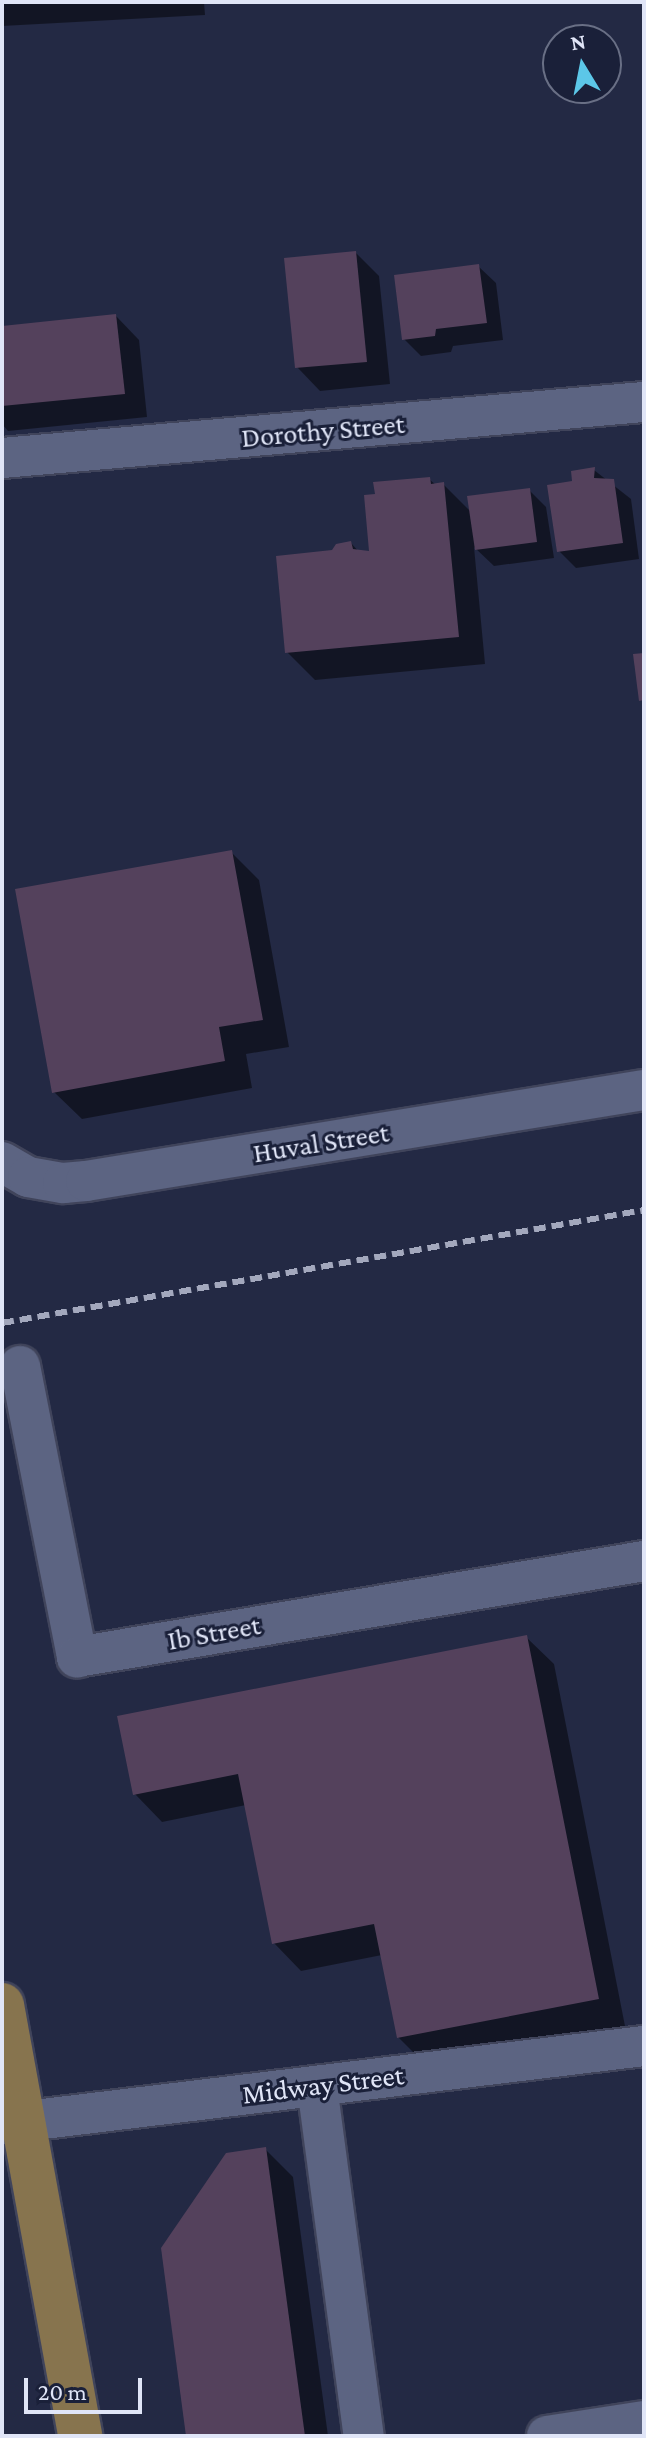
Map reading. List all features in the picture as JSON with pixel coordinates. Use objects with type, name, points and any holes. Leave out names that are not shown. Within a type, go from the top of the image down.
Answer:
[{"type":"main road","points":[[2,2005],[13,2123],[80,2436]]},
{"type":"street","name":"Dorothy Street","points":[[2,458],[644,402]]},
{"type":"street","name":"Huval Street","points":[[2,1162],[28,1177],[63,1183],[86,1181],[644,1090]]},
{"type":"street","name":"Ib Street","points":[[20,1366],[77,1657],[644,1561]]},
{"type":"street","name":"Midway Street","points":[[13,2123],[644,2046]]},
{"type":"street","points":[[317,2086],[364,2436]]},
{"type":"street","points":[[547,2436],[644,2421]]},
{"type":"building","points":[[356,251],[367,362],[295,368],[284,258]]},
{"type":"building","points":[[479,264],[487,323],[436,329],[435,336],[402,340],[394,275]]},
{"type":"building","points":[[116,314],[125,394],[2,406],[2,326]]},
{"type":"building","points":[[595,467],[594,478],[614,479],[623,543],[557,552],[547,485],[572,481],[571,471]]},
{"type":"building","points":[[430,477],[431,484],[444,482],[459,637],[285,653],[276,556],[332,550],[336,544],[351,541],[353,549],[369,551],[364,495],[375,494],[373,482]]},
{"type":"building","points":[[530,488],[537,542],[475,550],[467,496]]},
{"type":"building","points":[[644,653],[644,700],[639,701],[633,654]]},
{"type":"building","points":[[232,850],[263,1020],[219,1027],[225,1061],[52,1093],[15,889]]},
{"type":"building","points":[[527,1635],[599,1999],[397,2038],[374,1924],[272,1944],[238,1774],[133,1795],[117,1716]]},
{"type":"building","points":[[266,2147],[305,2436],[186,2436],[161,2248],[226,2153]]},
{"type":"railway","points":[[2,1323],[644,1210]]}]
